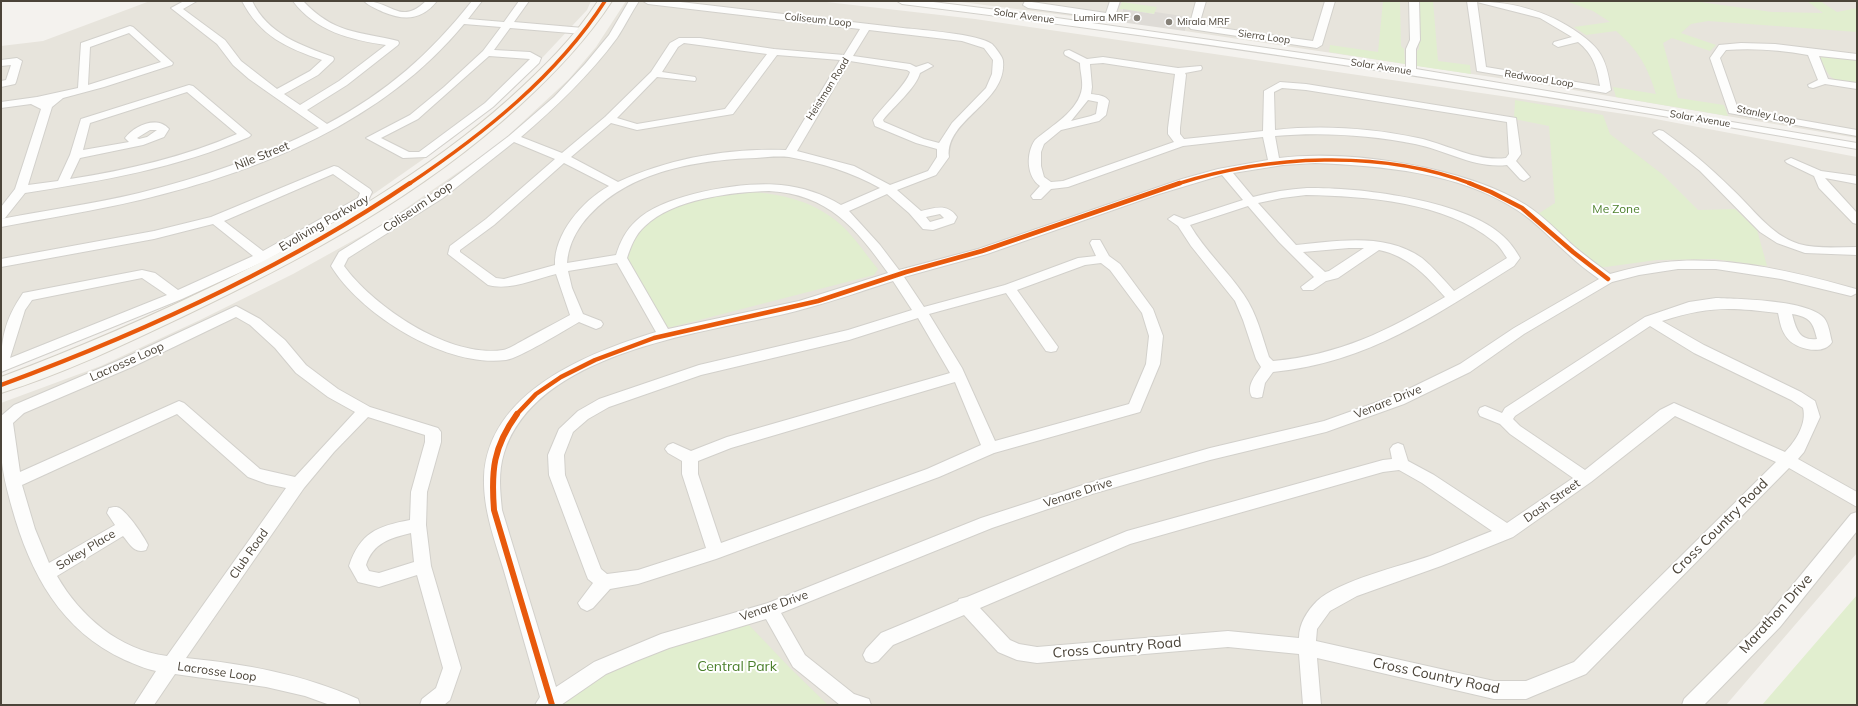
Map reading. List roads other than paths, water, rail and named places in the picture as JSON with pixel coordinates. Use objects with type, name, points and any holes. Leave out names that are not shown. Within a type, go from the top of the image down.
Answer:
[{"type":"street","points":[[192,1],[176,8],[217,38],[237,63],[276,94],[326,128]]},
{"type":"street","points":[[247,1],[251,13],[260,24],[276,36],[295,48],[329,59],[314,73],[276,94]]},
{"type":"street","points":[[298,1],[317,21],[335,30],[370,40],[394,43],[343,83],[300,109]]},
{"type":"street","points":[[369,1],[378,7],[405,15],[414,15],[432,1]]},
{"type":"street","points":[[378,7],[387,1]]},
{"type":"street","name":"Nile Street","points":[[1,223],[106,204],[162,190],[272,153],[326,128],[384,94],[422,63],[462,21],[477,1]]},
{"type":"street","points":[[487,53],[530,55],[536,58],[534,64],[489,105],[422,155],[408,156],[372,138],[414,117],[448,89],[487,53],[524,1]]},
{"type":"street","name":"Evoliving Parkway","points":[[1,385],[114,340],[211,295],[297,251],[388,198],[444,160],[492,123],[552,66],[583,31],[605,1]]},
{"type":"street","name":"Coliseum Loop","points":[[578,317],[507,355],[496,358],[457,350],[423,337],[372,304],[342,274],[338,266],[343,255],[439,195],[513,138],[558,99],[589,66],[613,36],[634,1]]},
{"type":"street","name":"Coliseum Loop","points":[[648,1],[963,38],[988,46],[998,60],[997,74],[991,89],[956,125],[942,147]]},
{"type":"street","name":"Solar Avenue","points":[[902,1],[967,5],[1411,71],[1857,146]]},
{"type":"street","points":[[1030,1],[1028,5],[1110,16],[1115,1]]},
{"type":"street","name":"Sierra Loop","points":[[1201,1],[1194,27],[1317,45],[1330,1]]},
{"type":"street","points":[[1405,1],[1405,40],[1411,49]]},
{"type":"street","points":[[1411,71],[1411,49],[1415,40],[1414,1]]},
{"type":"street","name":"Redwood Loop","points":[[1472,1],[1481,69],[1606,90],[1602,68],[1596,54],[1580,38],[1552,19],[1508,6],[1481,1]]},
{"type":"street","points":[[462,21],[583,31]]},
{"type":"street","name":"Heistman Road","points":[[790,153],[820,100],[867,26]]},
{"type":"street","points":[[1,106],[57,100],[57,96],[99,85],[168,63],[130,29],[85,45],[83,89]]},
{"type":"street","points":[[621,258],[561,268],[504,283],[493,282],[454,254],[454,249],[490,222],[608,119],[655,74],[679,36],[700,41],[774,52],[847,58],[910,67],[915,71]]},
{"type":"street","points":[[1558,44],[1580,38]]},
{"type":"street","name":"Stanley Loop","points":[[1857,57],[1747,44],[1724,47],[1715,58],[1734,111],[1857,133]]},
{"type":"street","points":[[608,119],[632,127],[641,127],[729,112],[774,52]]},
{"type":"street","points":[[1812,52],[1824,81]]},
{"type":"street","points":[[1069,54],[1085,62],[1103,60],[1178,71],[1196,68]]},
{"type":"street","points":[[1,63],[17,61],[11,82],[1,84]]},
{"type":"street","points":[[1085,62],[1084,72],[1087,87],[1085,97],[1076,109],[1039,142],[1035,152],[1037,175],[1041,181],[1048,185],[1064,184],[1181,143],[1269,132],[1307,130],[1364,134],[1416,141],[1486,162],[1494,163],[1510,161],[1515,154],[1512,120],[1306,87],[1280,85],[1269,91],[1271,119],[1269,132],[1274,162]]},
{"type":"street","points":[[915,71],[928,66]]},
{"type":"street","points":[[841,210],[890,188],[932,173],[943,158],[942,147],[920,141],[879,124],[878,120],[889,105],[913,80],[915,71]]},
{"type":"street","points":[[1178,71],[1181,75],[1174,134],[1181,143]]},
{"type":"street","points":[[655,74],[691,80]]},
{"type":"street","points":[[1814,85],[1824,81],[1857,86]]},
{"type":"street","points":[[21,190],[97,179],[165,164],[224,145],[245,135],[189,88],[85,121],[76,155],[62,184]]},
{"type":"street","points":[[1056,127],[1095,119],[1101,115],[1104,101],[1099,98],[1085,97]]},
{"type":"street","points":[[1,215],[21,190],[43,102]]},
{"type":"street","points":[[1659,133],[1711,175],[1767,231],[1781,240],[1792,246],[1808,249],[1857,251]]},
{"type":"street","points":[[513,138],[564,158],[617,186]]},
{"type":"street","points":[[76,155],[113,149],[136,143]]},
{"type":"street","points":[[596,324],[578,317],[566,288],[561,268],[561,256],[564,243],[574,225],[595,204],[617,186],[647,173],[705,160],[746,154],[790,153],[826,160],[849,168],[890,188],[909,203],[919,215]]},
{"type":"street","points":[[549,703],[528,620],[494,510],[492,466],[499,444],[509,427],[526,404],[566,373],[592,361],[664,334],[815,301],[898,274],[970,255],[1148,194],[1225,171],[1274,162],[1313,160],[1354,162],[1403,168],[1446,176],[1478,186],[1515,203],[1541,222],[1575,254],[1608,279]]},
{"type":"street","points":[[1510,161],[1524,177]]},
{"type":"street","points":[[1791,161],[1820,175],[1826,174],[1857,180]]},
{"type":"street","points":[[1,263],[154,235],[215,220],[334,169],[366,192],[363,200],[262,257],[177,296],[1,367]]},
{"type":"street","points":[[1225,171],[1273,229],[1322,277]]},
{"type":"street","points":[[1820,175],[1819,178],[1823,185],[1857,220]]},
{"type":"street","points":[[1037,196],[1048,185]]},
{"type":"street","points":[[664,334],[621,258],[629,236],[640,222],[657,212],[678,203],[701,197],[767,188],[793,190],[816,198],[841,210],[875,246],[898,274],[939,339],[959,376],[990,448]]},
{"type":"street","points":[[1347,193],[1436,208],[1465,218],[1488,231],[1510,251],[1514,258],[1509,263],[1453,298],[1383,338],[1329,359],[1288,366],[1269,367],[1263,359],[1241,300],[1202,254],[1178,221],[1250,200],[1284,194],[1347,193]]},
{"type":"street","points":[[215,220],[262,257]]},
{"type":"street","points":[[587,603],[605,582],[638,577],[716,552],[933,473],[990,448],[1135,408],[1153,364],[1156,336],[1148,312],[1115,267],[1104,259],[1096,244]]},
{"type":"street","points":[[1294,249],[1343,245],[1376,246],[1404,253],[1420,264],[1438,280],[1453,298]]},
{"type":"street","points":[[1308,287],[1322,277],[1333,275],[1376,246]]},
{"type":"street","points":[[605,582],[594,574],[557,475],[556,455],[567,429],[583,415],[604,403],[699,370],[849,335],[921,312],[1009,288],[1083,261],[1104,259]]},
{"type":"street","name":"Venare Drive","points":[[549,703],[600,668],[630,654],[667,640],[770,610],[987,523],[1092,488],[1210,454],[1326,426],[1399,400],[1465,368],[1519,331],[1608,279],[1638,271],[1678,265],[1716,265],[1781,275],[1855,292]]},
{"type":"street","points":[[1,363],[19,309],[28,296],[142,274],[150,276],[177,296]]},
{"type":"street","points":[[1009,288],[1050,346]]},
{"type":"street","points":[[1505,420],[1510,412],[1650,320],[1689,308],[1716,302],[1783,309]]},
{"type":"street","name":"Lacrosse Loop","points":[[351,705],[317,691],[262,678],[212,669],[172,666],[146,661],[121,652],[88,630],[69,610],[45,574],[36,556],[13,482],[5,422],[19,409],[127,363],[236,311],[255,322],[280,344],[301,369],[333,392],[365,411],[433,432],[433,442],[419,492],[418,525],[423,566],[452,668],[443,694],[429,705]]},
{"type":"street","name":"Cross Country Road","points":[[965,604],[1004,646],[1017,652],[1037,655],[1228,639],[1307,647],[1494,690],[1526,690],[1580,668],[1799,448],[1813,417],[1810,405],[1796,396],[1699,349],[1650,320]]},
{"type":"street","points":[[1257,393],[1258,382],[1269,367]]},
{"type":"street","points":[[673,449],[690,458],[727,443],[959,376]]},
{"type":"street","name":"Dash Street","points":[[1312,705],[1311,678],[1307,647],[1308,627],[1324,606],[1351,590],[1435,561],[1507,532],[1585,478],[1665,414],[1673,404],[1787,460],[1857,500]]},
{"type":"street","points":[[13,482],[179,407],[254,473],[267,478],[298,484]]},
{"type":"street","name":"Club Road","points":[[143,705],[172,666],[298,484],[328,448],[365,411]]},
{"type":"street","points":[[1486,412],[1505,420],[1514,430],[1585,478]]},
{"type":"street","points":[[872,655],[887,638],[965,604],[1127,538],[1383,466],[1400,456],[1428,479],[1507,532]]},
{"type":"street","points":[[690,458],[690,474],[716,552]]},
{"type":"street","points":[[115,513],[140,544]]},
{"type":"street","name":"Marathon Drive","points":[[1691,705],[1774,621],[1857,519]]},
{"type":"street","points":[[418,525],[389,531],[372,539],[360,552],[357,566],[364,577],[379,580],[423,566]]},
{"type":"street","name":"Sokey Place","points":[[45,574],[126,526]]},
{"type":"street","points":[[770,610],[799,661],[849,701],[862,705]]},
{"type":"place","name":"Lumira MRF","points":[[1137,18]]},
{"type":"place","name":"Mirala MRF","points":[[1169,22]]},
{"type":"park label","name":"Me Zone","points":[[1616,209]]},
{"type":"park label","name":"Central Park","points":[[737,667]]}]
